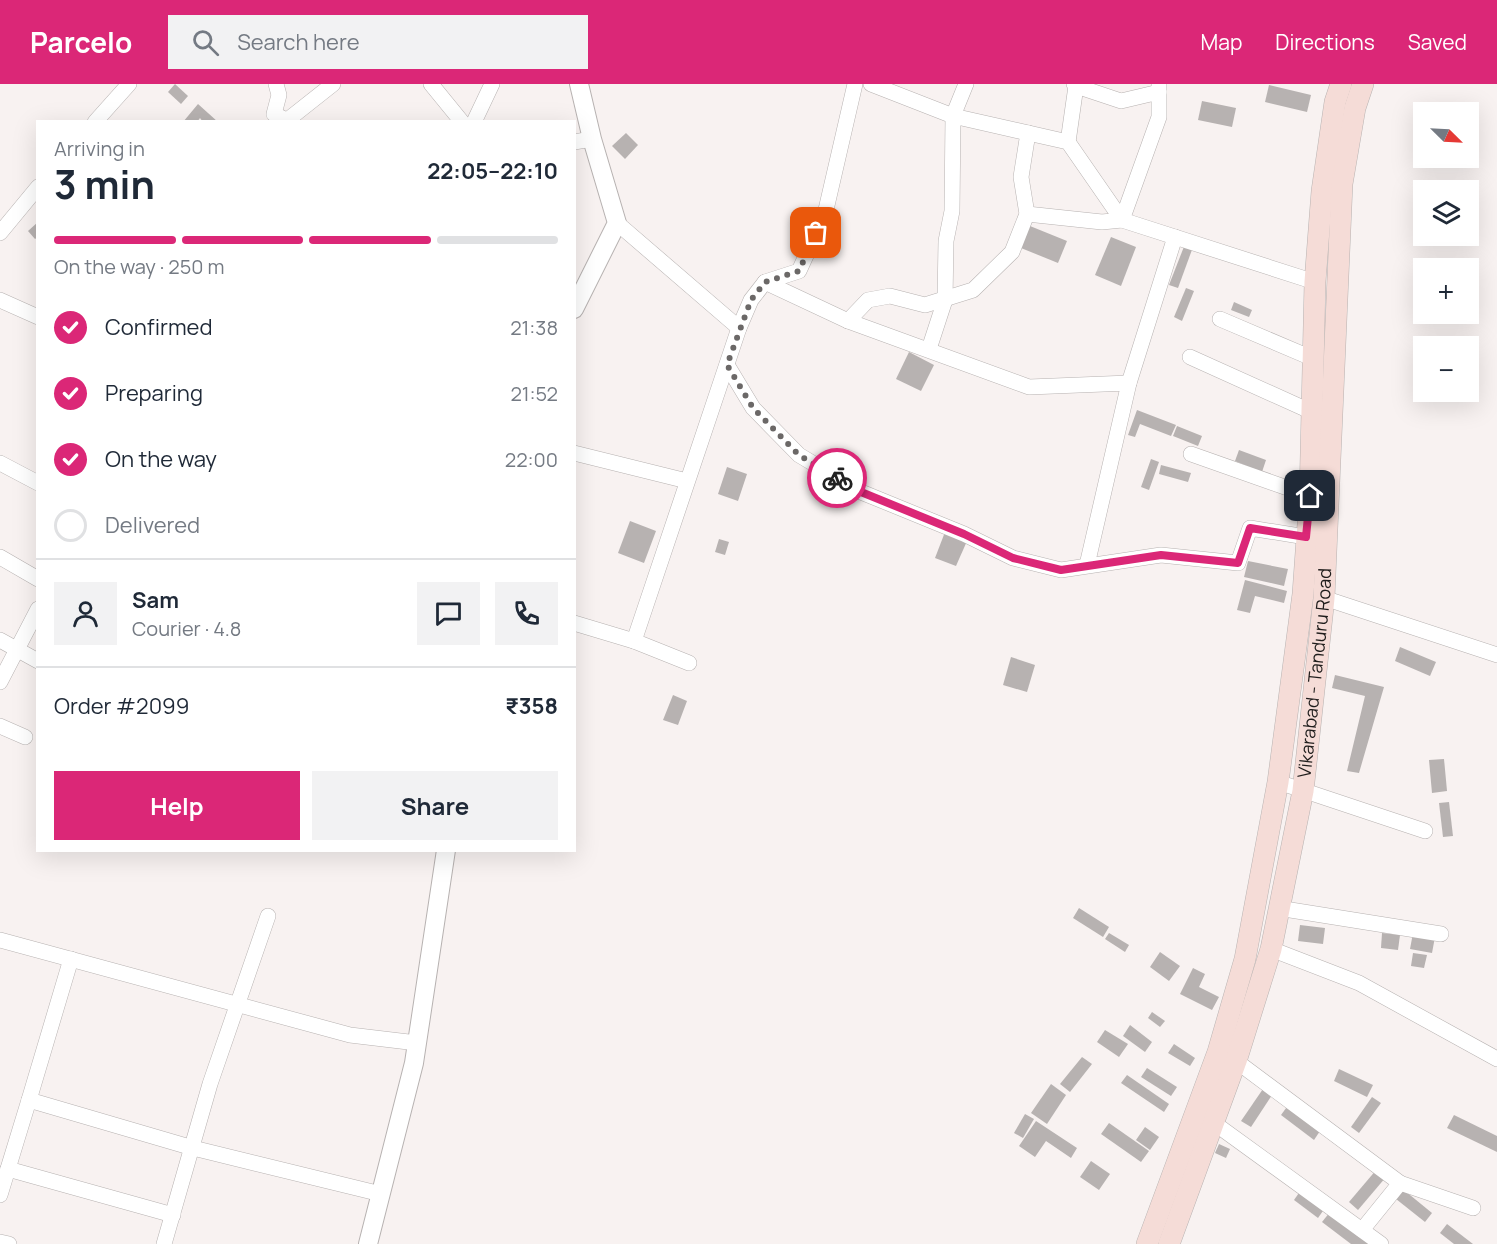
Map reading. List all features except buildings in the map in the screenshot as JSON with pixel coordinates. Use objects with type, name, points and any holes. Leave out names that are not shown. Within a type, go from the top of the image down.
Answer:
[{"type":"main road","name":"Vikarabad - Tanduru Road","points":[[1169,1244],[1178,1190],[1245,959],[1278,782],[1302,605],[1310,496],[1315,282],[1322,191],[1335,102],[1341,84]]},
{"type":"main road","name":"Vikarabad - Tanduru Road","points":[[1147,1244],[1214,1124],[1236,1061],[1271,949],[1303,791],[1324,598],[1342,184],[1355,108],[1363,84]]},
{"type":"main road","points":[[1314,330],[1337,329]]},
{"type":"street","points":[[97,120],[129,84]]},
{"type":"street","points":[[276,84],[279,96],[274,114],[284,120]]},
{"type":"street","points":[[287,120],[333,84]]},
{"type":"street","points":[[431,84],[460,120]]},
{"type":"street","points":[[475,120],[492,84]]},
{"type":"street","points":[[579,84],[583,141],[617,223],[739,328]]},
{"type":"street","points":[[634,641],[739,328],[751,300],[765,282],[799,271],[825,214],[855,84]]},
{"type":"street","points":[[871,84],[953,116],[1068,142]]},
{"type":"street","points":[[929,349],[945,300],[946,241],[952,211],[953,116],[966,84]]},
{"type":"street","points":[[1075,85],[1121,101],[1159,88],[1159,117],[1122,220],[1068,142],[1075,85]]},
{"type":"street","points":[[848,321],[868,300],[890,296],[925,305],[973,290],[1012,252],[1027,213],[1021,177],[1028,133]]},
{"type":"street","points":[[0,233],[36,189]]},
{"type":"street","points":[[1027,213],[1102,222],[1122,220],[1315,282]]},
{"type":"street","points":[[576,306],[617,223]]},
{"type":"street","points":[[1087,565],[1129,383],[1175,237]]},
{"type":"street","points":[[765,282],[848,321],[1029,387],[1129,383]]},
{"type":"street","points":[[0,300],[36,316]]},
{"type":"street","points":[[1220,320],[1314,359]]},
{"type":"street","points":[[1190,357],[1312,412]]},
{"type":"street","points":[[727,365],[753,408],[799,455],[861,492],[964,534],[1013,558],[1061,570],[1161,555],[1238,563],[1250,528],[1306,537]]},
{"type":"street","points":[[576,453],[687,481]]},
{"type":"street","points":[[1191,454],[1310,496]]},
{"type":"street","points":[[0,463],[36,482]]},
{"type":"street","points":[[0,557],[36,578]]},
{"type":"street","points":[[1324,598],[1497,655]]},
{"type":"street","points":[[0,682],[36,613]]},
{"type":"street","points":[[576,624],[634,641],[689,663]]},
{"type":"street","points":[[0,640],[36,660]]},
{"type":"street","points":[[0,726],[25,737]]},
{"type":"street","points":[[1278,782],[1425,831]]},
{"type":"street","points":[[368,1244],[417,1043],[446,852]]},
{"type":"street","points":[[1278,908],[1441,934]]},
{"type":"street","points":[[164,1244],[210,1084],[268,916]]},
{"type":"street","points":[[0,940],[350,1035],[417,1043]]},
{"type":"street","points":[[1271,949],[1359,983],[1497,1059]]},
{"type":"street","points":[[0,1195],[71,959]]},
{"type":"street","points":[[1236,1061],[1400,1183],[1473,1208]]},
{"type":"street","points":[[29,1100],[193,1148],[381,1194]]},
{"type":"street","points":[[1214,1124],[1381,1244]]},
{"type":"street","points":[[8,1169],[173,1215]]},
{"type":"street","points":[[1362,1230],[1400,1183]]},
{"type":"street","points":[[0,1242],[9,1244]]},
{"type":"way so far","points":[[816,233],[799,271],[765,282],[751,300],[727,365],[753,408],[799,455],[837,478]]},
{"type":"route","points":[[837,478],[861,492],[932,523],[964,534],[1013,558],[1061,570],[1161,555],[1238,563],[1250,528],[1306,537],[1310,496]]}]
